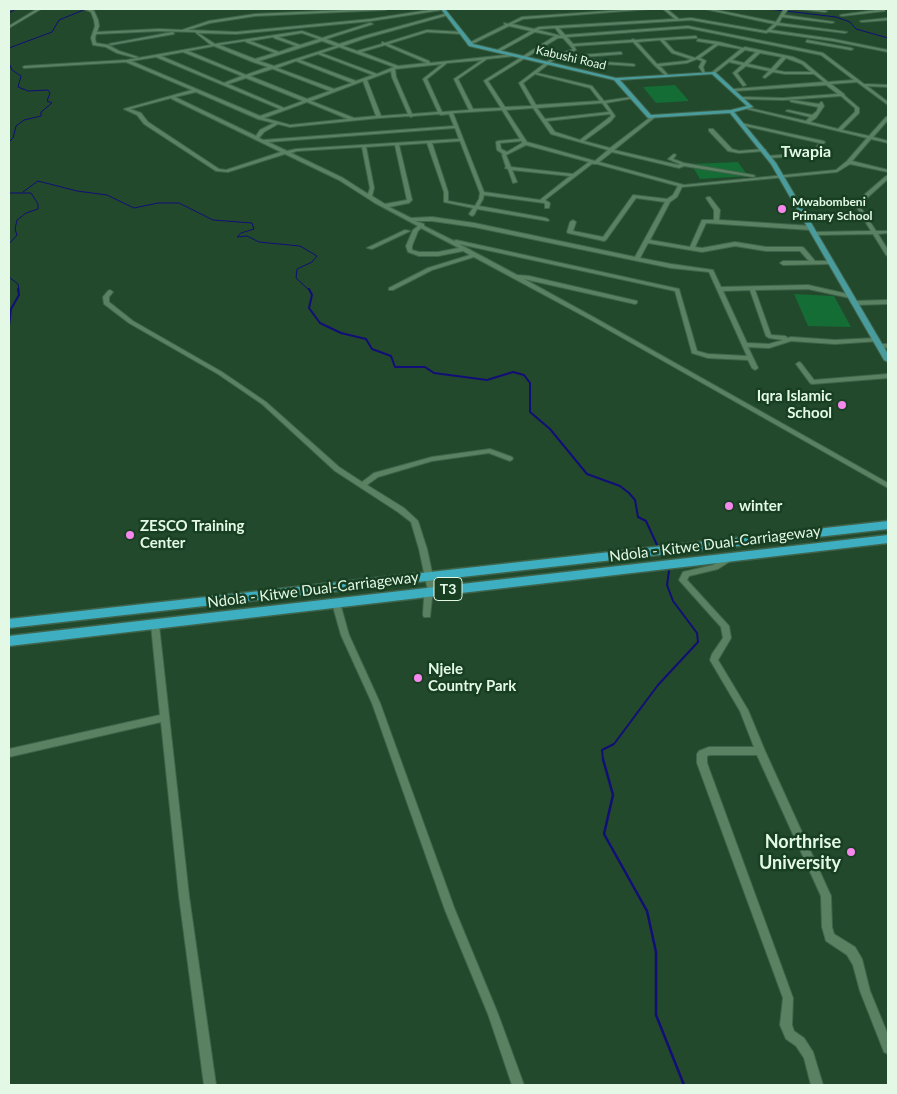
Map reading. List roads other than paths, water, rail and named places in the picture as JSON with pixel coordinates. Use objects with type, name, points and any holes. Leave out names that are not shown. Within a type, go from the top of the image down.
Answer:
[{"type":"highway","name":"Ndola - Kitwe Dual-Carriageway","points":[[9,624],[888,524]]},
{"type":"highway","name":"Ndola - Kitwe Dual-Carriageway","points":[[9,641],[888,539]]},
{"type":"main road","points":[[444,10],[469,44]]},
{"type":"main road","name":"Kabushi Road","points":[[469,44],[616,79],[646,115],[652,117]]},
{"type":"main road","points":[[616,79],[713,72],[751,107],[749,109],[731,111],[652,117]]},
{"type":"main road","points":[[731,111],[769,157],[888,360]]},
{"type":"street","points":[[9,27],[38,9]]},
{"type":"street","points":[[86,9],[94,13],[96,20],[94,44],[109,45],[182,31],[209,22],[250,16],[385,9]]},
{"type":"street","points":[[469,44],[505,24],[522,18],[605,10],[648,9]]},
{"type":"street","points":[[666,9],[708,48]]},
{"type":"street","points":[[707,9],[776,24],[845,32]]},
{"type":"street","points":[[713,72],[767,32],[776,24],[786,9]]},
{"type":"street","points":[[800,9],[825,11],[823,9]]},
{"type":"street","points":[[842,15],[883,9],[888,13]]},
{"type":"street","points":[[398,10],[403,16]]},
{"type":"street","points":[[95,33],[163,30],[235,34],[390,18],[444,10]]},
{"type":"street","points":[[224,84],[444,10]]},
{"type":"street","points":[[547,10],[549,15]]},
{"type":"street","points":[[605,10],[666,75]]},
{"type":"street","points":[[781,16],[832,22]]},
{"type":"street","points":[[254,61],[390,18]]},
{"type":"street","points":[[862,21],[888,18]]},
{"type":"street","points":[[498,51],[534,30],[676,19],[700,19],[807,39],[888,51]]},
{"type":"street","points":[[505,24],[561,36],[686,28],[755,40],[828,57],[888,104]]},
{"type":"street","points":[[556,27],[561,36],[575,49],[547,63],[521,83],[534,108],[555,134],[613,148],[633,156],[678,167],[684,164]]},
{"type":"street","points":[[109,45],[129,36],[163,30]]},
{"type":"street","points":[[349,30],[365,36]]},
{"type":"street","points":[[358,52],[427,31],[462,32]]},
{"type":"street","points":[[194,32],[214,45],[334,91]]},
{"type":"street","points":[[25,67],[127,61],[183,50],[302,32],[396,68]]},
{"type":"street","points":[[273,36],[299,46]]},
{"type":"street","points":[[523,141],[487,80],[522,57],[561,36]]},
{"type":"street","points":[[572,45],[697,38],[801,62],[857,108],[857,112],[839,130]]},
{"type":"street","points":[[661,39],[673,52],[704,61],[701,68],[704,72]]},
{"type":"street","points":[[797,49],[807,39]]},
{"type":"street","points":[[807,39],[851,49]]},
{"type":"street","points":[[245,40],[279,53]]},
{"type":"street","points":[[384,43],[430,63]]},
{"type":"street","points":[[656,64],[687,62],[719,43]]},
{"type":"street","points":[[109,45],[126,55],[141,58]]},
{"type":"street","points":[[183,50],[354,119]]},
{"type":"street","points":[[729,85],[744,85],[735,73],[759,52]]},
{"type":"street","points":[[318,53],[378,75]]},
{"type":"street","points":[[580,57],[584,54],[621,53]]},
{"type":"street","points":[[563,54],[604,63],[633,65]]},
{"type":"street","points":[[155,55],[284,109]]},
{"type":"street","points":[[260,118],[396,68],[514,55]]},
{"type":"street","points":[[765,77],[785,57]]},
{"type":"street","points":[[472,111],[456,79],[486,58]]},
{"type":"street","points":[[296,60],[357,83]]},
{"type":"street","points":[[728,60],[786,73],[816,73]]},
{"type":"street","points":[[127,61],[260,118],[276,124],[299,126],[354,119],[534,108],[632,98]]},
{"type":"street","points":[[441,114],[424,79],[447,61]]},
{"type":"street","points":[[396,68],[395,78],[411,116]]},
{"type":"street","points":[[534,73],[591,87],[605,102],[613,116],[581,141]]},
{"type":"street","points":[[366,80],[379,118]]},
{"type":"street","points":[[734,90],[828,83],[861,83],[888,86]]},
{"type":"street","points":[[195,91],[126,109],[139,114],[146,123],[218,170],[226,170],[296,150],[462,140]]},
{"type":"street","points":[[742,98],[783,99],[843,95]]},
{"type":"street","points":[[818,97],[822,106]]},
{"type":"street","points":[[173,98],[342,178],[369,197],[413,220],[419,227],[451,242],[593,319],[888,486]]},
{"type":"street","points":[[783,99],[822,106]]},
{"type":"street","points":[[806,123],[814,117],[822,106]]},
{"type":"street","points":[[749,109],[888,142]]},
{"type":"street","points":[[788,111],[814,117]]},
{"type":"street","points":[[451,113],[482,193],[472,214]]},
{"type":"street","points":[[543,120],[612,113]]},
{"type":"street","points":[[541,201],[652,117]]},
{"type":"street","points":[[506,153],[499,150],[498,142],[523,141],[681,185],[781,177],[837,171],[849,162],[888,118]]},
{"type":"street","points":[[257,138],[262,131],[276,124]]},
{"type":"street","points":[[743,124],[823,142],[811,154],[769,157]]},
{"type":"street","points":[[263,140],[457,127]]},
{"type":"street","points":[[711,130],[728,149],[739,152],[764,150]]},
{"type":"street","points":[[515,182],[507,168],[504,156],[523,141]]},
{"type":"street","points":[[429,142],[446,192],[446,202],[546,220]]},
{"type":"street","points":[[385,206],[410,200],[397,145]]},
{"type":"street","points":[[364,147],[372,188],[369,197]]},
{"type":"street","points":[[674,155],[670,159],[684,164],[765,178]]},
{"type":"street","points":[[849,162],[888,171]]},
{"type":"street","points":[[507,168],[573,175]]},
{"type":"street","points":[[887,179],[861,202],[860,208],[888,254]]},
{"type":"street","points":[[637,259],[668,201],[676,196],[681,185]]},
{"type":"street","points":[[482,193],[541,201],[548,203],[547,207]]},
{"type":"street","points":[[598,250],[635,196],[668,201]]},
{"type":"street","points":[[708,198],[717,210],[716,221]]},
{"type":"street","points":[[413,220],[432,219],[474,225],[681,268],[711,271],[755,368]]},
{"type":"street","points":[[692,249],[704,221],[811,228]]},
{"type":"street","points":[[573,222],[569,230],[571,232],[604,239]]},
{"type":"street","points":[[370,248],[407,230],[419,227]]},
{"type":"street","points":[[419,227],[409,246],[410,250],[415,253],[438,254],[463,249]]},
{"type":"street","points":[[407,230],[413,236]]},
{"type":"street","points":[[815,234],[888,232]]},
{"type":"street","points":[[647,241],[692,249],[714,249],[735,244],[766,249],[801,248],[805,250],[813,263]]},
{"type":"street","points":[[451,242],[677,290],[694,352],[708,356],[750,358]]},
{"type":"street","points":[[391,289],[430,270],[474,255]]},
{"type":"street","points":[[783,263],[831,263]]},
{"type":"street","points":[[513,277],[529,278],[635,302]]},
{"type":"street","points":[[720,289],[808,287],[850,296]]},
{"type":"street","points":[[752,288],[769,336],[835,342],[878,343],[888,346]]},
{"type":"street","points":[[110,292],[106,297],[106,303],[131,322],[220,373],[264,403],[328,462],[414,521],[418,529],[432,591],[428,598],[427,615]]},
{"type":"street","points":[[854,303],[888,302]]},
{"type":"street","points":[[744,346],[769,346],[791,339]]},
{"type":"street","points":[[799,364],[812,382],[888,376]]},
{"type":"street","points":[[362,486],[376,475],[432,459],[490,451],[510,459]]},
{"type":"street","points":[[729,558],[715,567],[686,574],[683,580],[725,626],[727,638],[714,660],[744,710],[760,751],[826,896],[827,927],[830,937],[851,951],[858,964],[865,991],[888,1048]]},
{"type":"street","points":[[336,603],[348,642],[376,703],[450,910],[493,1014],[518,1085]]},
{"type":"street","points":[[154,624],[184,896],[210,1085]]},
{"type":"street","points":[[9,753],[164,718]]},
{"type":"street","points":[[760,751],[709,751],[702,754],[702,763],[788,998],[786,1025],[790,1035],[800,1042],[808,1056],[817,1085]]},
{"type":"waterway","points":[[9,13],[16,9]]},
{"type":"waterway","points":[[9,48],[52,32],[59,20],[86,9]]},
{"type":"waterway","points":[[769,9],[836,17],[850,22],[856,29],[888,38]]},
{"type":"waterway","points":[[9,63],[12,70],[21,76],[18,87],[28,91],[48,90],[50,93],[47,101],[52,103],[41,112],[41,116],[24,120],[16,126],[13,138],[9,142]]},
{"type":"waterway","points":[[23,192],[38,181],[77,191],[107,195],[134,208],[158,203],[179,203],[213,220],[252,223],[254,229],[241,233],[237,237],[247,236],[259,242],[300,246],[317,256],[312,262],[297,269],[296,278],[309,290]]},
{"type":"waterway","points":[[9,193],[31,193],[38,204],[38,209],[26,213],[17,220],[15,229],[17,235],[9,244]]},
{"type":"waterway","points":[[9,277],[18,284],[19,290]]},
{"type":"waterway","points":[[9,326],[11,309],[19,295],[18,289]]},
{"type":"waterway","points":[[309,289],[312,295],[309,308],[320,323],[341,333],[366,339],[372,349],[391,356],[395,367],[425,367],[434,373],[487,380],[513,372],[524,375],[530,383],[530,412],[550,429],[587,474],[620,486],[629,493],[635,500],[638,517],[646,521],[657,545]]},
{"type":"waterway","points":[[603,760],[602,750],[614,744],[658,685],[698,642],[697,633],[673,601],[667,585],[669,571]]},
{"type":"waterway","points":[[603,759],[613,795],[604,834],[647,911],[656,952],[656,1015],[684,1085]]},
{"type":"place","name":"Mwabombeni Primary School","points":[[782,209]]},
{"type":"place","name":"Iqra Islamic School","points":[[842,405]]},
{"type":"place","name":"winter","points":[[729,506]]},
{"type":"place","name":"ZESCO Training Center","points":[[130,535]]},
{"type":"place","name":"Njele Country Park","points":[[418,678]]},
{"type":"place","name":"Northrise University","points":[[851,852]]},
{"type":"district","name":"Twapia","points":[[806,152]]}]
